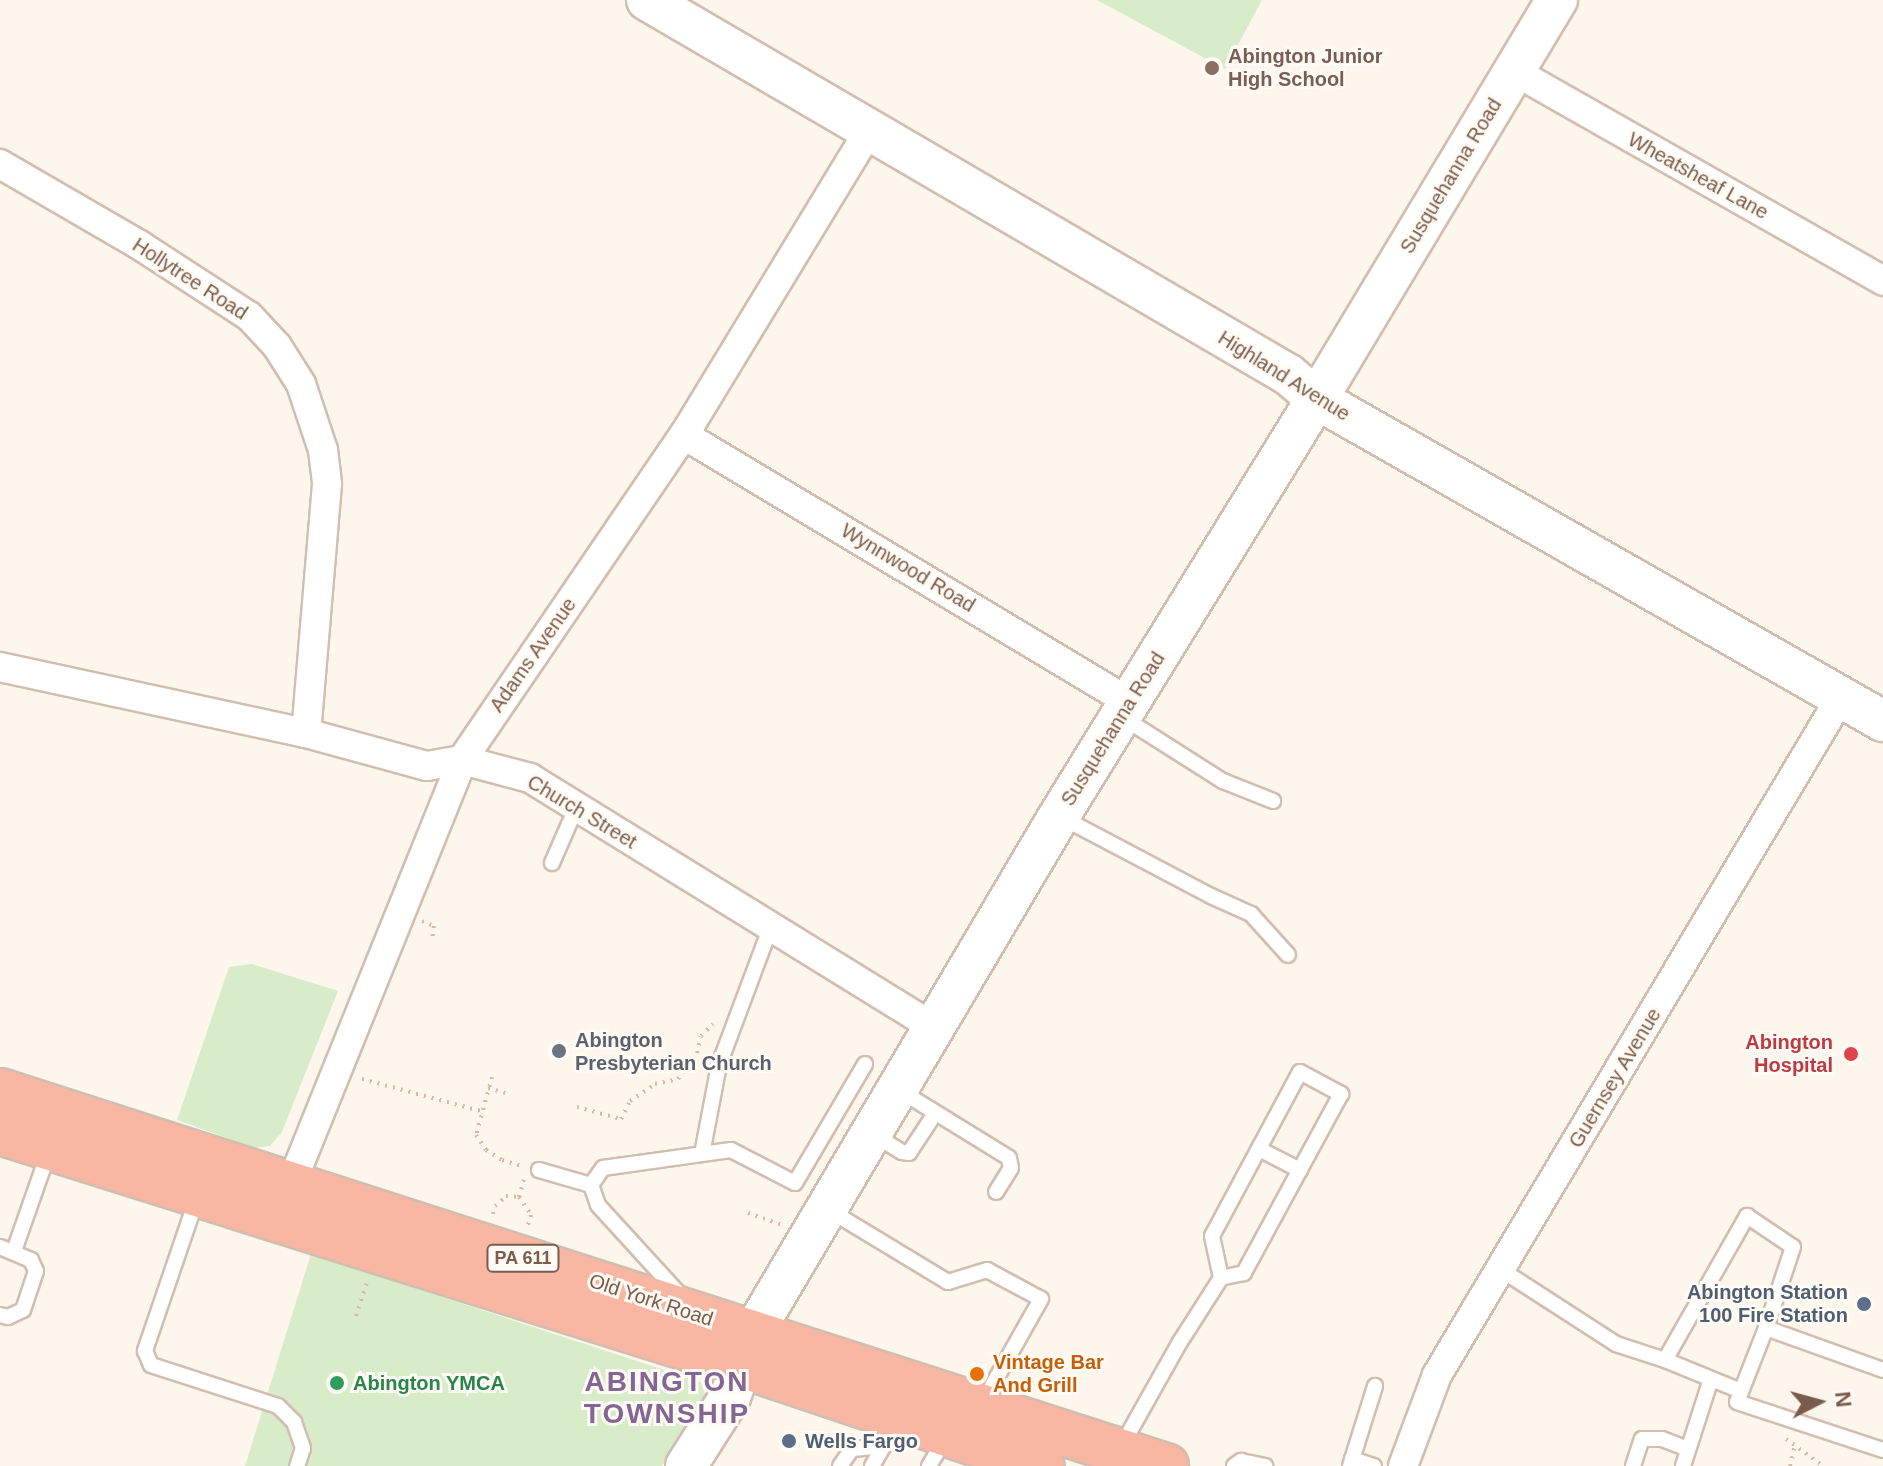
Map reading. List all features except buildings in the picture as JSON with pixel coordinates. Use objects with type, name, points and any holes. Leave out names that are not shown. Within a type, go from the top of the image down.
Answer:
[{"type":"highway","name":"Old York Road","points":[[0,1091],[285,1200],[747,1349],[980,1406],[1166,1466]]},
{"type":"highway","name":"Old York Road","points":[[0,1132],[198,1194],[285,1200],[701,1316],[747,1349],[892,1432],[938,1451],[1042,1466]]},
{"type":"main road","name":"Highland Avenue","points":[[647,0],[868,132],[1289,375],[1317,399],[1883,721]]},
{"type":"main road","name":"Susquehanna Road","points":[[686,1466],[730,1397],[747,1349],[1059,816],[1317,399],[1557,0]]},
{"type":"street","name":"Wheatsheaf Lane","points":[[1514,71],[1883,281]]},
{"type":"street","name":"Adams Avenue","points":[[285,1200],[462,760],[684,435],[868,132]]},
{"type":"street","name":"Hollytree Road","points":[[0,164],[138,244],[249,316],[277,346],[301,384],[323,450],[327,484],[306,733]]},
{"type":"street","name":"Wynnwood Road","points":[[684,435],[1126,710]]},
{"type":"street","name":"Church Street","points":[[0,667],[306,733],[427,766],[462,760],[530,778],[934,1028]]},
{"type":"street","name":"Guernsey Avenue","points":[[1403,1466],[1437,1375],[1841,697]]},
{"type":"lane","points":[[1126,710],[1223,781],[1273,801]]},
{"type":"lane","points":[[552,863],[576,808]]},
{"type":"lane","points":[[1059,816],[1251,914],[1288,955]]},
{"type":"lane","points":[[702,1154],[719,1065],[771,926]]},
{"type":"lane","points":[[591,1185],[603,1168],[731,1150],[795,1183],[865,1064]]},
{"type":"lane","points":[[1119,1451],[1180,1342],[1221,1278],[1212,1236],[1300,1072],[1341,1094],[1244,1273],[1221,1278]]},
{"type":"lane","points":[[898,1090],[934,1115],[1009,1158],[1011,1168],[996,1192]]},
{"type":"lane","points":[[873,1134],[909,1153],[934,1115]]},
{"type":"lane","points":[[0,1315],[8,1317],[23,1310],[36,1271],[31,1260],[7,1249],[50,1147]]},
{"type":"lane","points":[[1259,1149],[1300,1170]]},
{"type":"lane","points":[[539,1170],[591,1185]]},
{"type":"lane","points":[[591,1185],[598,1205],[701,1316]]},
{"type":"lane","points":[[198,1194],[145,1351],[151,1365],[278,1406],[294,1422],[303,1448],[297,1466]]},
{"type":"lane","points":[[828,1210],[948,1282],[987,1270],[1041,1299],[980,1406]]},
{"type":"lane","points":[[1665,1360],[1747,1216],[1793,1247],[1737,1402],[1883,1450]]},
{"type":"lane","points":[[1500,1269],[1616,1344],[1741,1391]]},
{"type":"lane","points":[[1766,1328],[1883,1370]]},
{"type":"lane","points":[[1683,1466],[1711,1379]]},
{"type":"lane","points":[[1374,1466],[1351,1462],[1375,1386]]},
{"type":"lane","points":[[840,1466],[852,1449],[892,1432]]},
{"type":"lane","points":[[872,1466],[892,1432]]},
{"type":"lane","points":[[1633,1466],[1642,1439],[1662,1439],[1688,1449]]},
{"type":"lane","points":[[1234,1466],[1248,1461],[1265,1466]]},
{"type":"path","points":[[432,940],[434,926]]},
{"type":"path","points":[[352,1076],[481,1111]]},
{"type":"path","points":[[492,1077],[476,1135],[486,1150],[502,1160],[539,1170]]},
{"type":"path","points":[[577,1107],[621,1119],[630,1101],[655,1084],[678,1079]]},
{"type":"path","points":[[488,1088],[509,1094]]},
{"type":"path","points":[[492,1217],[495,1206],[506,1196],[519,1197],[531,1215],[523,1239]]},
{"type":"path","points":[[748,1213],[789,1227]]},
{"type":"path","points":[[356,1316],[369,1275]]},
{"type":"path","points":[[1784,1438],[1824,1466],[1829,1457]]},
{"type":"path","points":[[1790,1466],[1795,1444]]},
{"type":"green space","points":[[1097,0],[1262,0],[1225,69]]},
{"type":"green space","points":[[252,964],[338,991],[282,1132],[270,1146],[255,1148],[177,1120],[229,967]]},
{"type":"green space","points":[[311,1254],[701,1382],[705,1395],[662,1466],[245,1466]]},
{"type":"place","name":"Abington Junior High School","points":[[1212,68]]},
{"type":"place","name":"Abington Presbyterian Church","points":[[559,1051]]},
{"type":"place","name":"Abington Hospital","points":[[1851,1054]]},
{"type":"place","name":"Abington Station 100 Fire Station","points":[[1864,1304]]},
{"type":"place","name":"Vintage Bar And Grill","points":[[977,1374]]},
{"type":"place","name":"Abington YMCA","points":[[337,1383]]},
{"type":"place","name":"Wells Fargo","points":[[789,1441]]},
{"type":"district","name":"ABINGTON TOWNSHIP","points":[[667,1398]]}]
